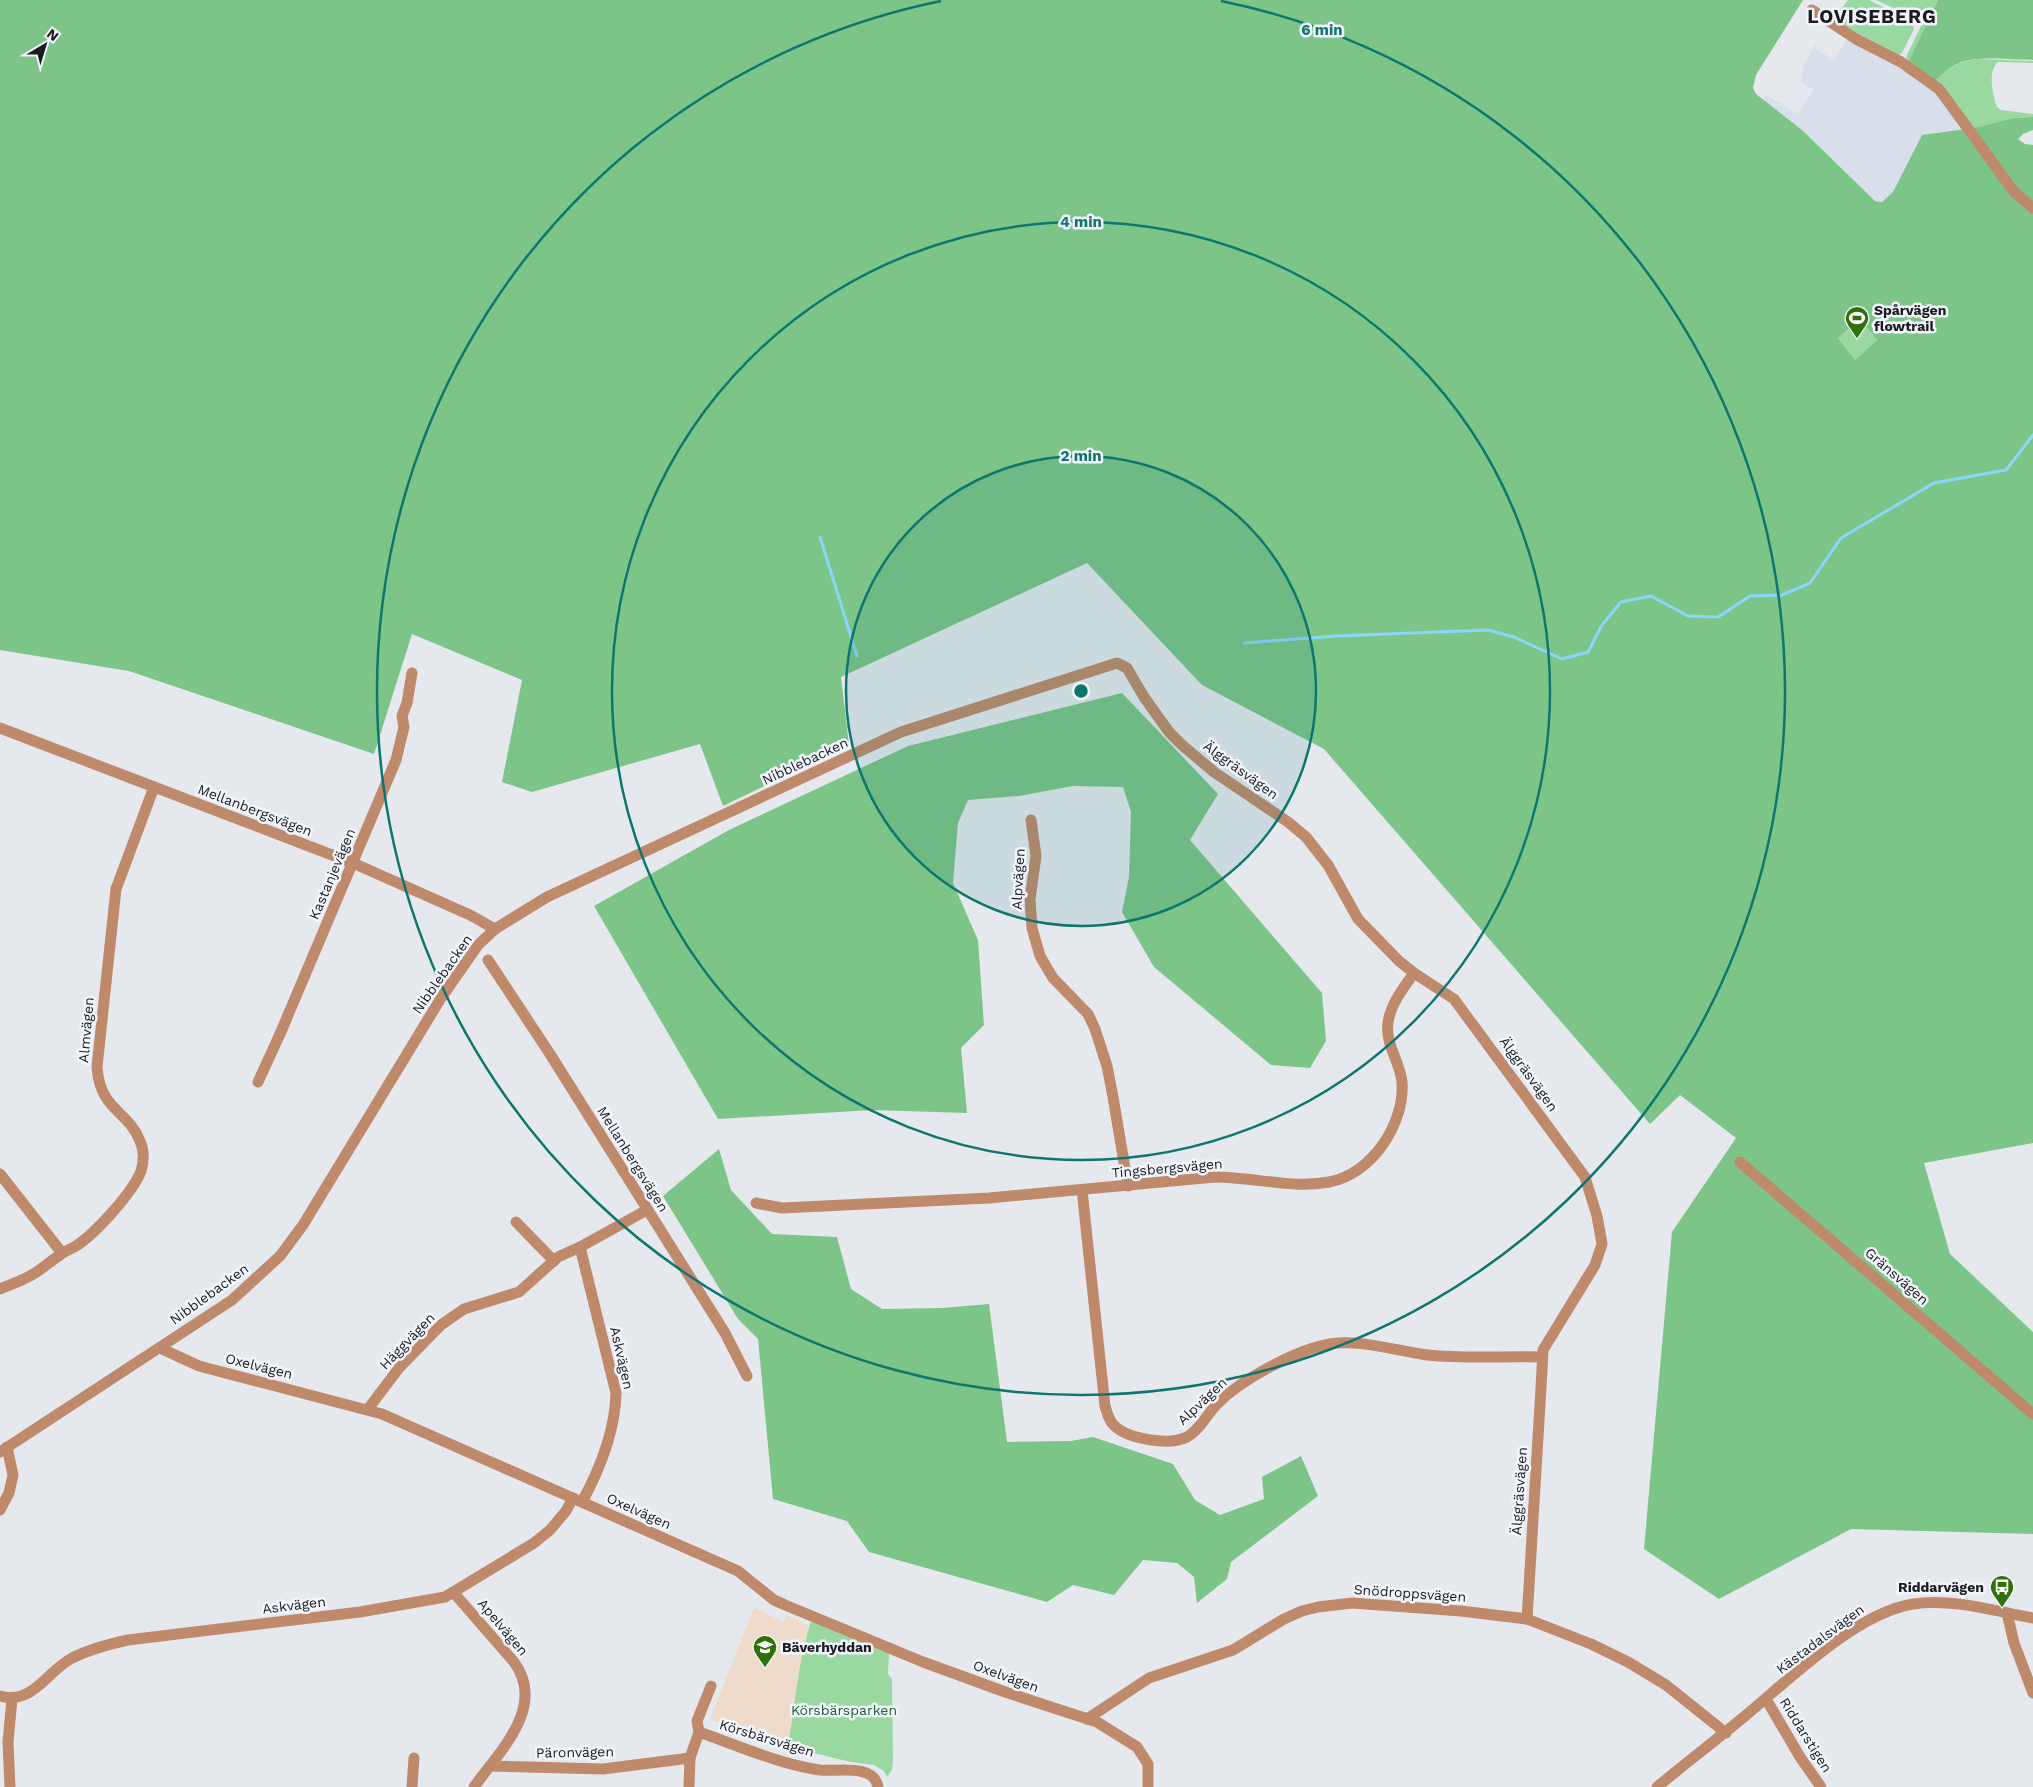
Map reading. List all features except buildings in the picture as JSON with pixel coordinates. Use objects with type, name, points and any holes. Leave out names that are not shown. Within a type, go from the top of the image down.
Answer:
[{"type":"street","points":[[1812,10],[1856,39],[1913,69],[1939,89],[2016,193],[2033,208]]},
{"type":"street","name":"Nibblebacken","points":[[3,1449],[232,1300],[280,1256],[303,1225],[441,998],[478,945],[494,929],[547,897],[901,732],[1112,663],[1122,664],[1127,668]]},
{"type":"street","name":"Älggräsvägen","points":[[1127,668],[1144,697],[1169,732],[1214,772],[1288,822],[1306,837],[1328,865],[1358,919],[1414,973],[1454,999],[1585,1177],[1597,1216],[1602,1244],[1595,1265],[1543,1350],[1526,1619]]},
{"type":"street","name":"Kastanjevägen","points":[[258,1082],[396,760],[404,727],[402,716],[407,703],[412,673]]},
{"type":"street","name":"Mellanbergsvägen","points":[[0,728],[353,863],[470,915],[494,929]]},
{"type":"street","name":"Almvägen","points":[[0,1289],[29,1277],[62,1253],[77,1245],[101,1225],[136,1180],[141,1170],[144,1151],[140,1140],[133,1128],[104,1096],[98,1082],[97,1068],[116,888],[154,787]]},
{"type":"street","name":"Alpvägen","points":[[1031,820],[1036,856],[1030,898],[1032,928],[1040,956],[1053,978],[1088,1014],[1095,1029],[1107,1066],[1114,1097],[1128,1186]]},
{"type":"street","name":"Mellanbergsvägen","points":[[488,960],[550,1054],[725,1333],[747,1376]]},
{"type":"street","name":"Tingsbergsvägen","points":[[756,1203],[782,1208],[989,1198],[1224,1177],[1316,1184],[1340,1179],[1360,1168],[1385,1142],[1399,1110],[1402,1081],[1388,1034],[1388,1024],[1395,1004],[1414,973]]},
{"type":"street","name":"Gränsvägen","points":[[1740,1162],[2033,1414]]},
{"type":"street","points":[[0,1174],[62,1253]]},
{"type":"street","name":"Alpvägen","points":[[1082,1190],[1105,1406],[1112,1423],[1125,1433],[1140,1438],[1157,1440],[1172,1440],[1188,1436],[1195,1431],[1217,1404],[1240,1386],[1302,1352],[1330,1344],[1362,1343],[1397,1351],[1431,1355],[1542,1357]]},
{"type":"street","name":"Häggvägen","points":[[368,1409],[399,1368],[441,1325],[464,1309],[519,1292],[558,1257],[647,1210]]},
{"type":"street","points":[[516,1222],[554,1261]]},
{"type":"street","name":"Askvägen","points":[[0,1696],[23,1697],[32,1692],[59,1667],[72,1658],[119,1642],[360,1612],[432,1600],[454,1593],[534,1543],[550,1530],[578,1500],[608,1444],[615,1411],[616,1393],[580,1247]]},
{"type":"street","name":"Oxelvägen","points":[[160,1348],[199,1366],[368,1409],[738,1571],[774,1600],[792,1608],[923,1662],[1092,1721],[1132,1743],[1141,1752],[1148,1764],[1148,1787]]},
{"type":"street","points":[[0,1510],[9,1493],[13,1476],[3,1449]]},
{"type":"street","name":"Apelvägen","points":[[454,1593],[514,1662],[521,1672],[525,1688],[520,1720],[509,1741],[474,1787]]},
{"type":"street","name":"Kästadalsvägen","points":[[1656,1787],[1726,1733],[1824,1652],[1860,1625],[1894,1608],[1928,1602],[1943,1602],[2033,1618]]},
{"type":"street","name":"Snödroppsvägen","points":[[1092,1721],[1149,1678],[1233,1650],[1284,1619],[1318,1607],[1352,1603],[1486,1613],[1526,1619],[1591,1644],[1628,1662],[1666,1685],[1726,1733]]},
{"type":"street","points":[[2006,1613],[2014,1643],[2033,1693]]},
{"type":"street","points":[[689,1787],[690,1758],[699,1732],[697,1721],[712,1686]]},
{"type":"street","points":[[10,1787],[8,1742],[12,1698]]},
{"type":"street","name":"Riddarstigen","points":[[1766,1699],[1800,1757],[1821,1787]]},
{"type":"street","name":"Körsbärsvägen","points":[[699,1732],[802,1767],[861,1771],[873,1777],[878,1787]]},
{"type":"street","points":[[412,1787],[414,1758]]},
{"type":"street","name":"Päronvägen","points":[[490,1766],[603,1769],[690,1758]]},
{"type":"shaded area","points":[[1847,39],[1924,79],[1966,129],[1922,135],[1893,192],[1882,202],[1875,201],[1802,130],[1763,100],[1766,95],[1798,114],[1814,90],[1801,82],[1804,65],[1815,45],[1817,46],[1816,49],[1835,60]]},
{"type":"shaded area","name":"Bäverhyddan","points":[[754,1607],[783,1622],[786,1615],[809,1626],[802,1650],[799,1685],[788,1747],[710,1719]]},
{"type":"green space","points":[[0,0],[1803,0],[1756,75],[1753,88],[1756,94],[1802,130],[1875,201],[1882,202],[1893,192],[1922,135],[1973,128],[2013,118],[2033,117],[2033,130],[2023,134],[2018,139],[2025,144],[2033,145],[2033,1143],[1924,1163],[1950,1254],[2033,1332],[2033,1534],[1851,1529],[1719,1599],[1644,1549],[1672,1232],[1736,1138],[1680,1095],[1650,1124],[1324,749],[1202,685],[1087,563],[841,677],[849,745],[723,806],[700,744],[532,792],[502,782],[522,680],[412,634],[374,754],[129,671],[0,650]],"holes":[[[1860,319],[1877,340],[1855,360],[1838,338]]]},
{"type":"green space","points":[[1848,0],[1869,0],[1913,23],[1914,29],[1902,53],[1899,55],[1855,32],[1837,20],[1836,16]]},
{"type":"green space","points":[[1876,0],[1938,0],[1908,62],[1906,57],[1921,26],[1918,19]]},
{"type":"green space","points":[[1938,0],[2033,0],[2033,60],[1984,59],[1965,61],[1951,68],[1935,81],[1908,62]]},
{"type":"green space","points":[[1979,59],[2033,61],[2033,63],[1998,62],[1992,77],[1997,107],[2001,110],[2033,114],[2033,117],[2013,118],[1973,128],[1935,81],[1955,66]]},
{"type":"green space","name":"Spårvägen flowtrail","points":[[1860,319],[1877,340],[1855,360],[1838,338]]},
{"type":"green space","points":[[1122,693],[1218,794],[1190,840],[1322,993],[1326,1041],[1310,1068],[1271,1065],[1154,967],[1122,912],[1129,877],[1131,812],[1123,787],[1073,786],[1019,796],[968,800],[958,823],[953,883],[978,940],[984,1025],[961,1048],[967,1113],[873,1110],[718,1119],[594,906],[729,830],[908,746]]},
{"type":"green space","points":[[719,1149],[731,1190],[772,1234],[837,1237],[851,1289],[882,1309],[942,1308],[989,1304],[1007,1442],[1071,1441],[1093,1437],[1173,1464],[1195,1500],[1220,1515],[1264,1499],[1262,1477],[1301,1456],[1318,1496],[1231,1562],[1227,1579],[1197,1603],[1194,1577],[1177,1563],[1143,1560],[1114,1595],[1073,1585],[1047,1602],[869,1552],[847,1521],[773,1499],[758,1339],[738,1319],[663,1196]]},
{"type":"green space","name":"Körsbärsparken","points":[[811,1621],[889,1654],[888,1674],[892,1679],[893,1761],[892,1770],[887,1777],[884,1771],[874,1765],[851,1762],[788,1747],[800,1668]]},
{"type":"waterway","points":[[1244,643],[1336,636],[1488,630],[1514,637],[1562,659],[1588,652],[1602,625],[1621,602],[1651,596],[1688,616],[1718,617],[1750,596],[1782,595],[1810,583],[1841,538],[1934,483],[2006,470],[2033,435]]},
{"type":"waterway","points":[[820,537],[857,656]]},
{"type":"place","name":"Spårvägen flowtrail","points":[[1857,339]]},
{"type":"place","name":"Riddarvägen","points":[[2002,1608]]},
{"type":"place","name":"Bäverhyddan","points":[[765,1668]]},
{"type":"district","name":"LOVISEBERG","points":[[1872,16]]}]
